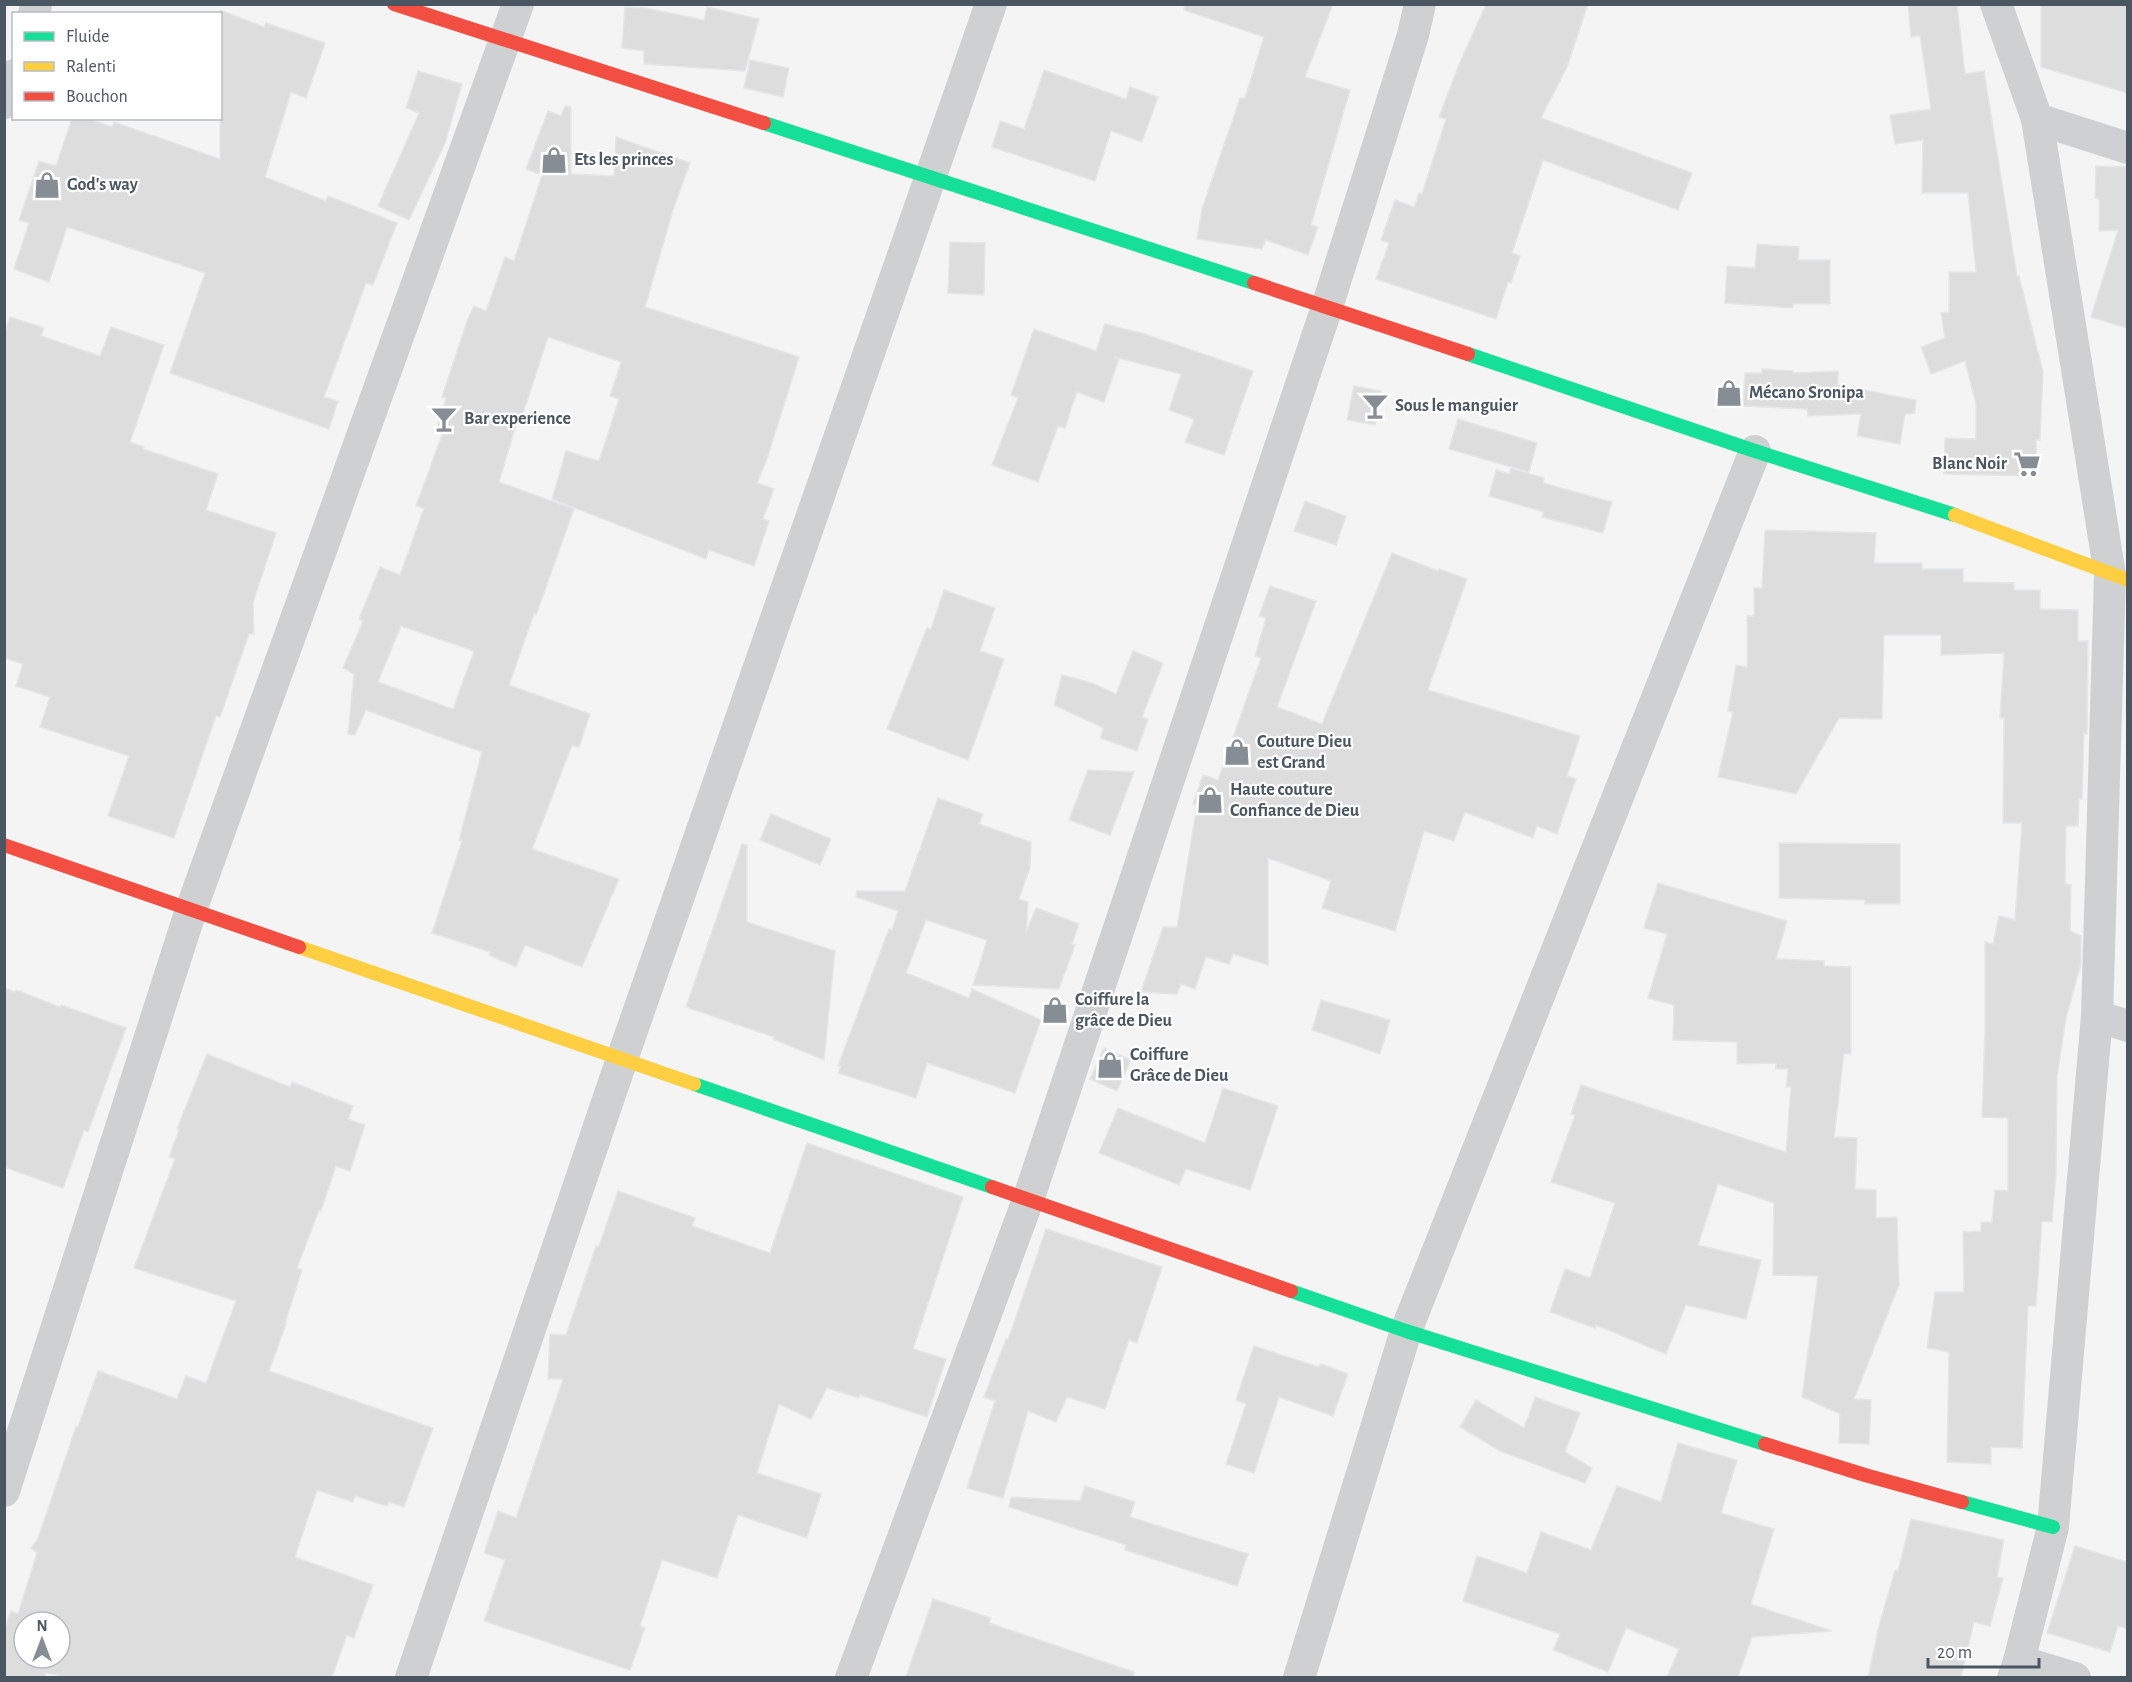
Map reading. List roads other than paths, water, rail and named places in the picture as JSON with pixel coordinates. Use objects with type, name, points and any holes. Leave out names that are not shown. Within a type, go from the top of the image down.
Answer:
[{"type":"street","points":[[394,4],[1928,505],[2119,577]]},
{"type":"street","points":[[4,1491],[191,910],[518,4]]},
{"type":"street","points":[[411,1677],[622,1059],[991,4]]},
{"type":"street","points":[[851,1677],[1028,1200],[1327,308],[1413,35],[1420,4]]},
{"type":"street","points":[[1996,4],[2037,119],[2119,577],[2097,1016],[2053,1527],[2016,1669],[2075,1677]]},
{"type":"street","points":[[4,103],[12,81]]},
{"type":"street","points":[[2037,119],[2127,148]]},
{"type":"street","points":[[1299,1677],[1406,1331],[1755,450]]},
{"type":"street","points":[[4,845],[1406,1331],[1865,1474],[2053,1527]]},
{"type":"street","points":[[2097,1016],[2127,1026]]},
{"type":"place","name":"Ets les princes","points":[[554,160]]},
{"type":"place","name":"God's way","points":[[47,185]]},
{"type":"place","name":"Mécano Sronipa","points":[[1729,393]]},
{"type":"place","name":"Sous le manguier","points":[[1375,406]]},
{"type":"place","name":"Bar experience","points":[[444,419]]},
{"type":"place","name":"Blanc Noir","points":[[2027,464]]},
{"type":"place","name":"Couture Dieu est Grand","points":[[1237,752]]},
{"type":"place","name":"Haute couture Confiance de Dieu","points":[[1210,800]]},
{"type":"place","name":"Coiffure la grâce de Dieu","points":[[1055,1010]]},
{"type":"place","name":"Coiffure Grâce de Dieu","points":[[1110,1065]]}]
